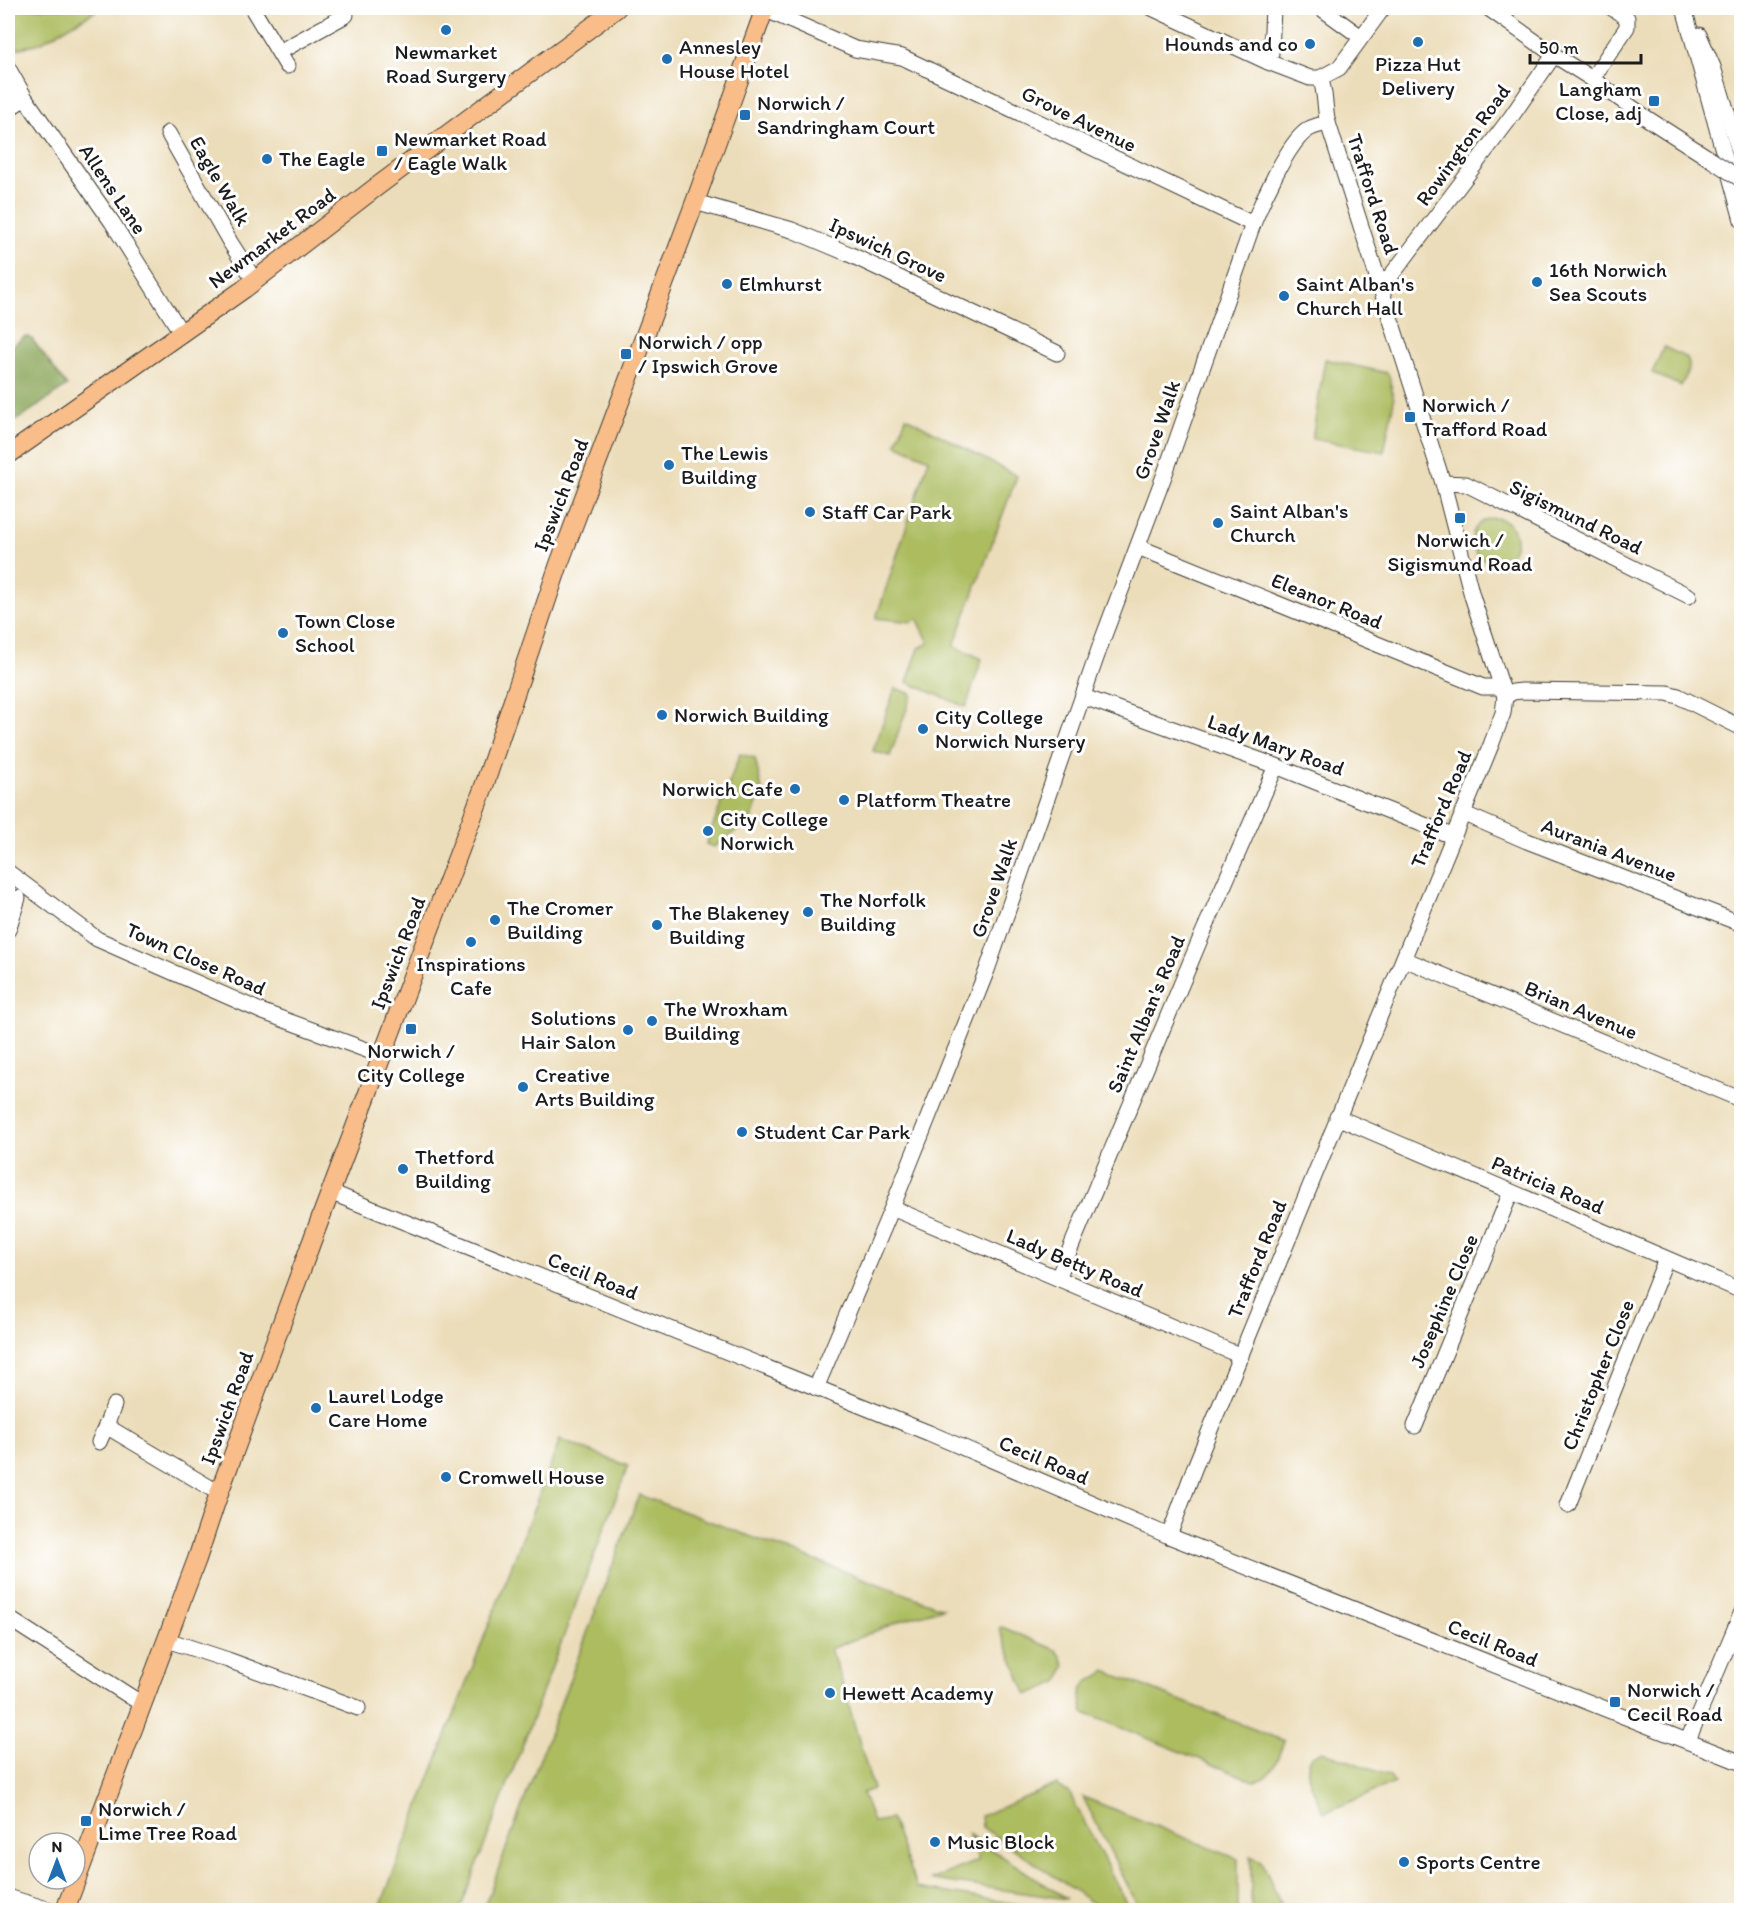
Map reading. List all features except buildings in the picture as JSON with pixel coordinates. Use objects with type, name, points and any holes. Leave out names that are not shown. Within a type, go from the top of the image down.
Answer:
[{"type":"main road","name":"Newmarket Road","points":[[8,455],[182,334],[387,178],[617,8]]},
{"type":"main road","name":"Ipswich Road","points":[[65,1911],[197,1559],[219,1493],[330,1192],[483,789],[559,564],[695,202],[764,8]]},
{"type":"street","points":[[252,8],[283,59],[346,15]]},
{"type":"street","name":"Grove Avenue","points":[[764,8],[855,49],[902,57],[1252,224]]},
{"type":"street","points":[[1152,8],[1170,11],[1268,62],[1310,78],[1320,78],[1339,68],[1383,8]]},
{"type":"street","points":[[1268,62],[1271,53],[1273,8]]},
{"type":"street","points":[[1321,8],[1361,37]]},
{"type":"street","points":[[1488,8],[1648,119],[1742,180]]},
{"type":"street","points":[[1592,79],[1627,27],[1627,18],[1612,8]]},
{"type":"street","points":[[1686,8],[1713,68],[1742,160]]},
{"type":"street","points":[[1686,8],[1742,220]]},
{"type":"street","name":"Rowington Road","points":[[1379,283],[1389,278],[1400,264],[1511,117],[1554,55]]},
{"type":"street","name":"Allens Lane","points":[[8,68],[25,98],[112,222],[182,334]]},
{"type":"street","name":"Trafford Road","points":[[1169,1536],[1194,1469],[1503,713],[1503,692],[1472,596],[1443,483],[1328,123],[1324,108],[1324,86],[1320,78]]},
{"type":"street","points":[[8,109],[25,98]]},
{"type":"street","points":[[1252,224],[1267,191],[1299,138],[1307,129],[1328,123]]},
{"type":"street","name":"Eagle Walk","points":[[168,133],[255,280]]},
{"type":"street","name":"Ipswich Grove","points":[[695,202],[792,230],[849,254],[1057,353]]},
{"type":"street","name":"Grove Walk","points":[[816,1388],[892,1208],[987,970],[1252,224]]},
{"type":"street","name":"Sigismund Road","points":[[1443,483],[1466,484],[1689,596]]},
{"type":"street","name":"Eleanor Road","points":[[1138,547],[1483,687],[1503,692],[1667,693],[1678,696],[1742,728]]},
{"type":"street","name":"Lady Mary Road","points":[[1084,697],[1276,766],[1452,836]]},
{"type":"street","name":"Saint Alban's Road","points":[[1058,1278],[1276,766]]},
{"type":"street","name":"Aurania Avenue","points":[[1462,813],[1527,841],[1742,924]]},
{"type":"street","name":"Town Close Road","points":[[8,872],[17,896],[97,939],[262,1012],[383,1056]]},
{"type":"street","points":[[8,930],[17,896]]},
{"type":"street","name":"Brian Avenue","points":[[1404,959],[1742,1100]]},
{"type":"street","name":"Patricia Road","points":[[1338,1117],[1742,1291]]},
{"type":"street","name":"Cecil Road","points":[[330,1192],[929,1433],[1169,1536],[1742,1762]]},
{"type":"street","name":"Josephine Close","points":[[1415,1426],[1512,1192]]},
{"type":"street","name":"Lady Betty Road","points":[[892,1208],[1241,1356]]},
{"type":"street","name":"Christopher Close","points":[[1568,1505],[1666,1260]]},
{"type":"street","points":[[99,1442],[114,1405]]},
{"type":"street","points":[[106,1426],[219,1493]]},
{"type":"street","points":[[1688,1740],[1742,1612]]},
{"type":"street","points":[[8,1618],[142,1704]]},
{"type":"street","points":[[167,1640],[358,1708]]},
{"type":"street","points":[[8,1897],[50,1911]]},
{"type":"green space","points":[[8,8],[101,8],[40,43],[13,50],[8,55]]},
{"type":"green space","points":[[24,337],[32,339],[67,386],[8,426],[8,349]]},
{"type":"green space","points":[[1664,347],[1689,361],[1688,372],[1681,386],[1652,373]]},
{"type":"green space","points":[[1325,359],[1389,375],[1394,400],[1384,452],[1312,439]]},
{"type":"green space","points":[[906,417],[1017,476],[954,646],[982,659],[966,707],[907,682],[919,648],[929,643],[917,618],[912,622],[876,618],[929,459],[896,444]]},
{"type":"green space","points":[[1494,518],[1509,525],[1516,540],[1509,555],[1494,562],[1479,555],[1472,540],[1479,525]]},
{"type":"green space","points":[[895,688],[912,694],[890,756],[873,751]]},
{"type":"green space","points":[[740,754],[755,758],[762,790],[751,820],[714,847],[706,844]]},
{"type":"green space","points":[[560,1440],[628,1466],[460,1910],[379,1910]]},
{"type":"green space","points":[[639,1495],[943,1608],[903,1620],[830,1649],[841,1678],[873,1789],[862,1793],[873,1822],[891,1819],[917,1888],[1056,1910],[483,1910]]},
{"type":"green space","points":[[1002,1627],[1056,1650],[1065,1666],[1059,1682],[1027,1695],[999,1628]]},
{"type":"green space","points":[[1105,1671],[1284,1741],[1274,1766],[1266,1776],[1254,1781],[1084,1713],[1081,1692],[1085,1684]]},
{"type":"green space","points":[[1322,1751],[1390,1776],[1395,1783],[1324,1813],[1311,1784],[1308,1770],[1312,1756]]},
{"type":"green space","points":[[1057,1784],[1059,1788],[1069,1792],[1130,1910],[1103,1910],[982,1827],[981,1816]]},
{"type":"green space","points":[[1083,1797],[1238,1859],[1238,1910],[1140,1910]]},
{"type":"green space","points":[[968,1834],[1067,1899],[931,1880],[979,1860]]},
{"type":"green space","points":[[1251,1856],[1262,1861],[1283,1910],[1251,1910]]},
{"type":"place","name":"Newmarket Road Surgery","points":[[446,30]]},
{"type":"place","name":"Pizza Hut Delivery","points":[[1418,42]]},
{"type":"place","name":"Hounds and co","points":[[1310,44]]},
{"type":"place","name":"Annesley House Hotel","points":[[667,59]]},
{"type":"place","name":"Langham Close, adj","points":[[1654,101]]},
{"type":"place","name":"Norwich / Sandringham Court","points":[[745,115]]},
{"type":"place","name":"Newmarket Road / Eagle Walk","points":[[382,151]]},
{"type":"place","name":"The Eagle","points":[[267,159]]},
{"type":"place","name":"16th Norwich Sea Scouts","points":[[1537,282]]},
{"type":"place","name":"Elmhurst","points":[[727,284]]},
{"type":"place","name":"Saint Alban's Church Hall","points":[[1284,296]]},
{"type":"place","name":"Norwich / opp / Ipswich Grove","points":[[626,354]]},
{"type":"place","name":"Norwich / Trafford Road","points":[[1410,417]]},
{"type":"place","name":"The Lewis Building","points":[[669,465]]},
{"type":"place","name":"Staff Car Park","points":[[810,512]]},
{"type":"place","name":"Norwich / Sigismund Road","points":[[1460,518]]},
{"type":"place","name":"Saint Alban's Church","points":[[1218,523]]},
{"type":"place","name":"Town Close School","points":[[283,633]]},
{"type":"place","name":"Norwich Building","points":[[662,715]]},
{"type":"place","name":"City College Norwich Nursery","points":[[923,729]]},
{"type":"place","name":"Norwich Cafe","points":[[795,789]]},
{"type":"place","name":"Platform Theatre","points":[[844,800]]},
{"type":"place","name":"City College Norwich","points":[[708,831]]},
{"type":"place","name":"The Norfolk Building","points":[[808,912]]},
{"type":"place","name":"The Cromer Building","points":[[495,920]]},
{"type":"place","name":"The Blakeney Building","points":[[657,925]]},
{"type":"place","name":"Inspirations Cafe","points":[[471,942]]},
{"type":"place","name":"The Wroxham Building","points":[[652,1021]]},
{"type":"place","name":"Norwich / City College","points":[[411,1029]]},
{"type":"place","name":"Solutions Hair Salon","points":[[628,1030]]},
{"type":"place","name":"Creative Arts Building","points":[[523,1087]]},
{"type":"place","name":"Student Car Park","points":[[742,1132]]},
{"type":"place","name":"Thetford Building","points":[[403,1169]]},
{"type":"place","name":"Laurel Lodge Care Home","points":[[316,1408]]},
{"type":"place","name":"Cromwell House","points":[[446,1477]]},
{"type":"place","name":"Hewett Academy","points":[[830,1693]]},
{"type":"place","name":"Norwich / Cecil Road","points":[[1615,1702]]},
{"type":"place","name":"Norwich / Lime Tree Road","points":[[86,1821]]},
{"type":"place","name":"Music Block","points":[[935,1842]]},
{"type":"place","name":"Sports Centre","points":[[1404,1862]]}]
